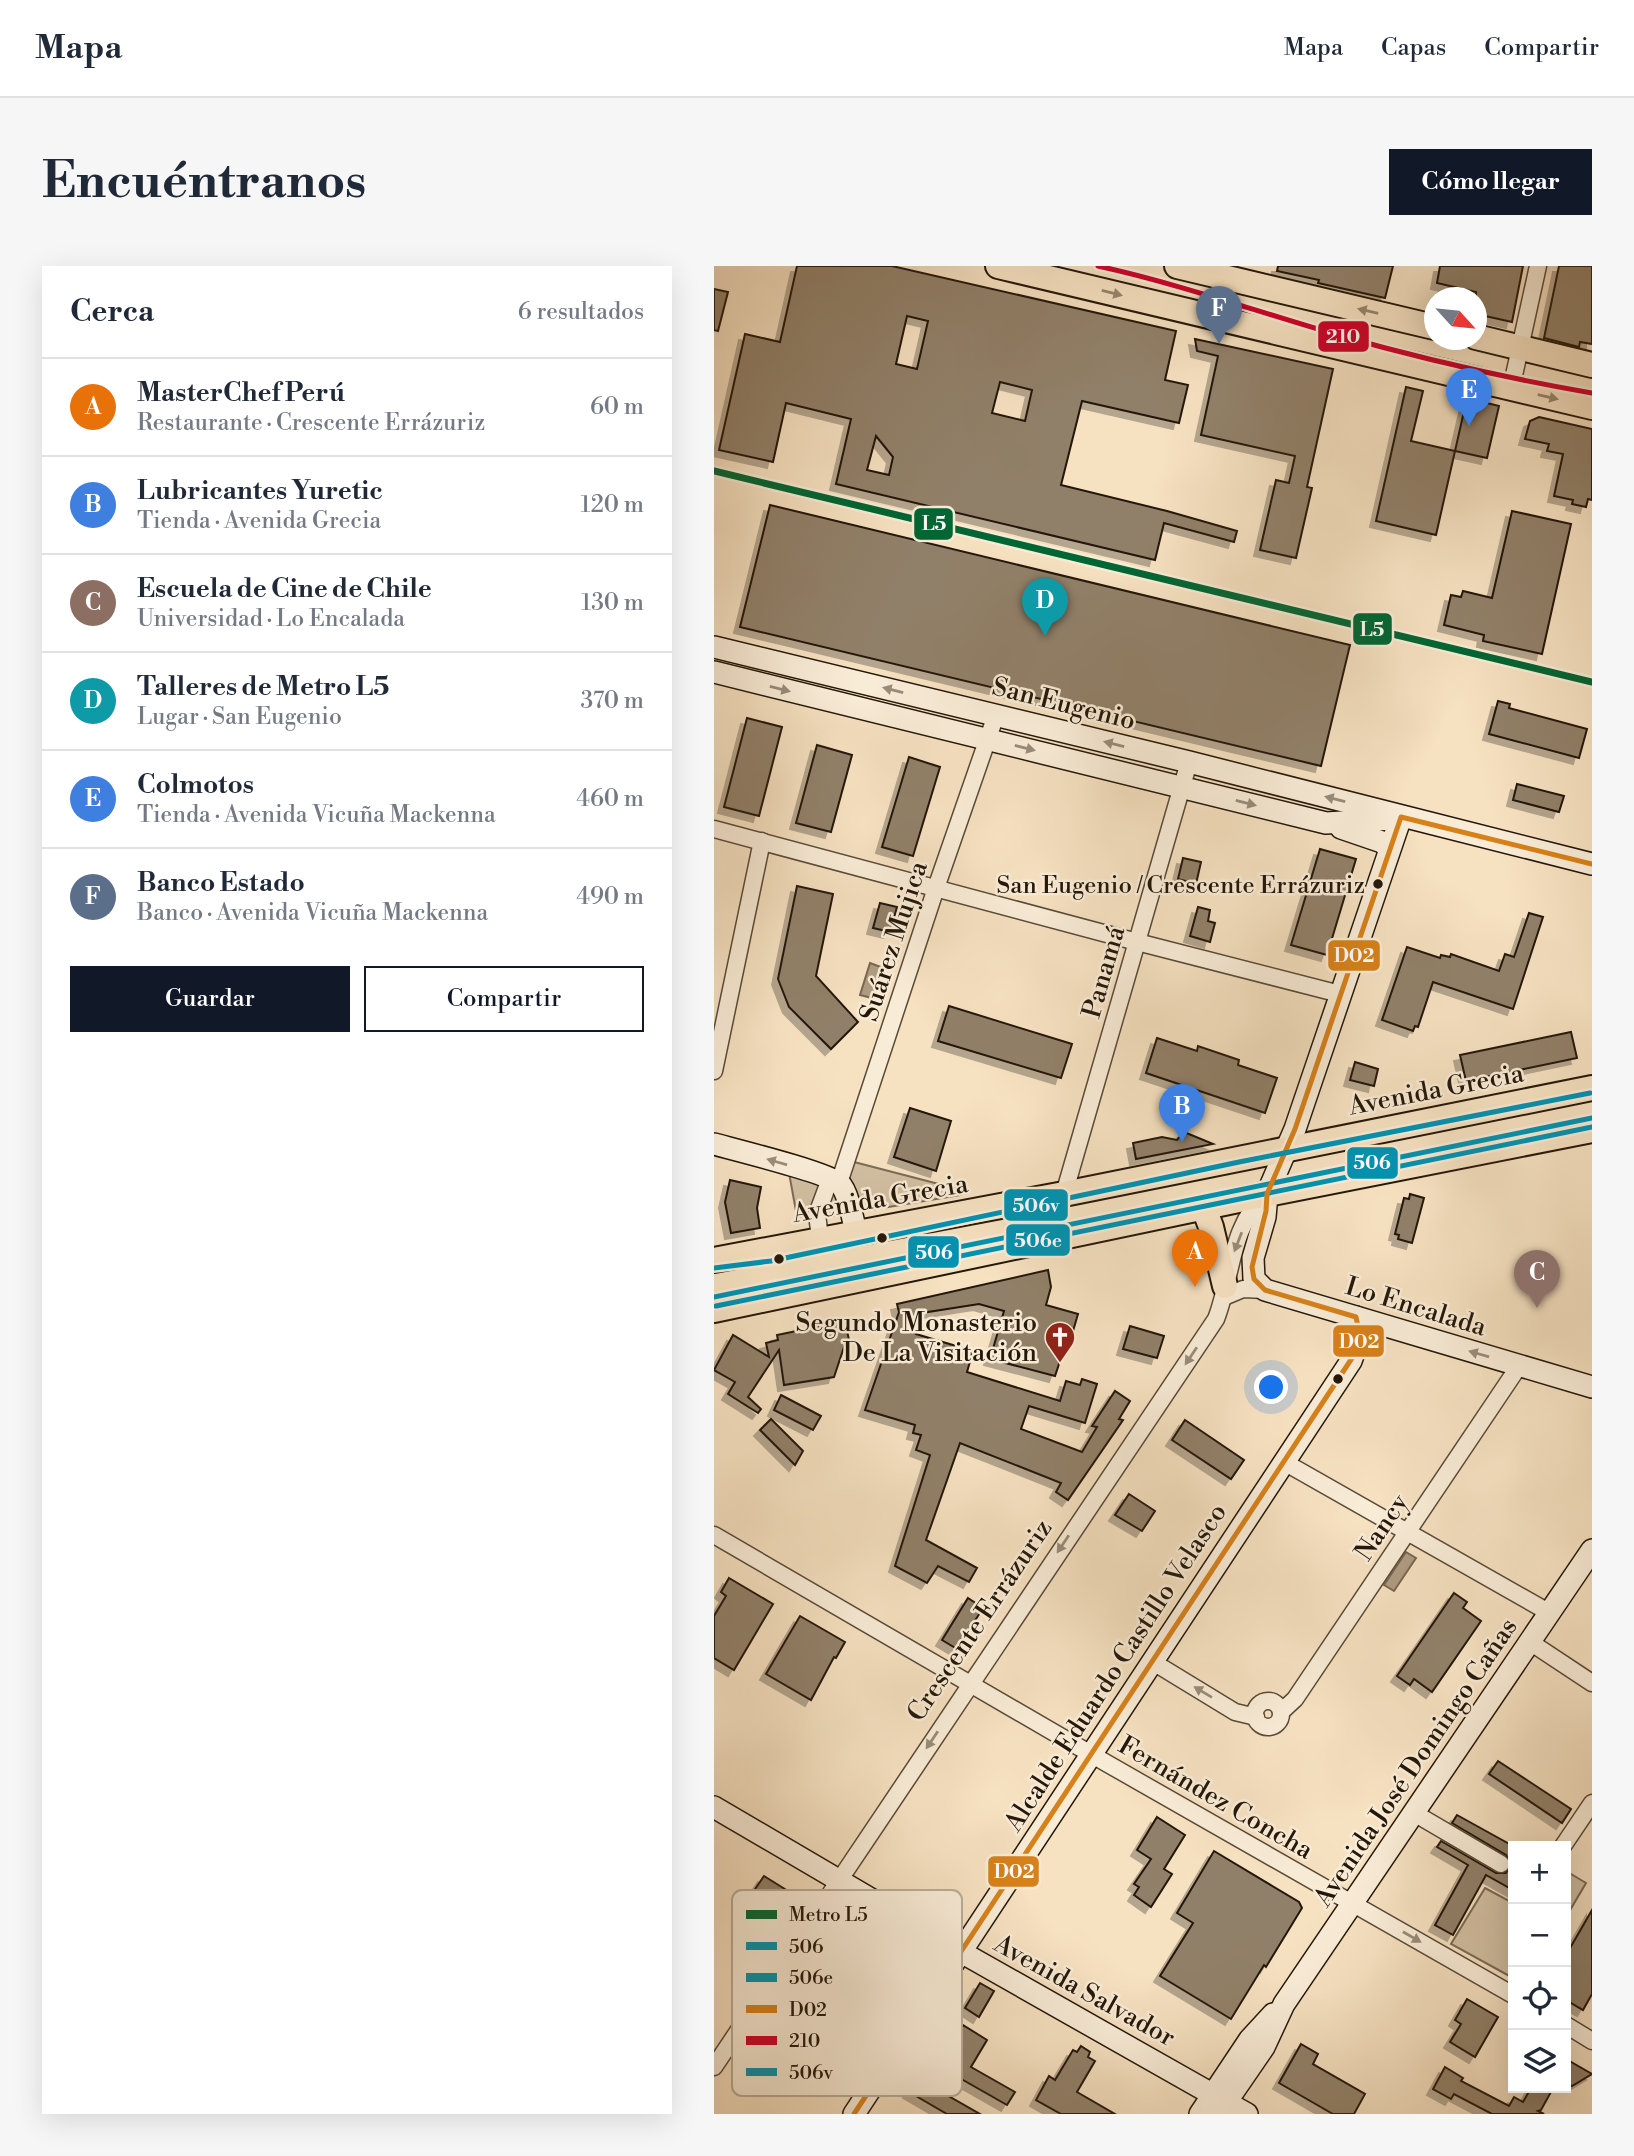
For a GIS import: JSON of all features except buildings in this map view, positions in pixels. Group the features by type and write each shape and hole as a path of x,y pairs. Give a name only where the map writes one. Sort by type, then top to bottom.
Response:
{"main road":[{"path":"998,266 1592,407"},
{"path":"1177,266 1424,325"},
{"path":"1487,340 1592,365"},
{"name":"San Eugenio","path":"714,647 1189,762 1592,864"},
{"name":"San Eugenio","path":"714,673 1326,823 1387,821 1401,817"},
{"path":"837,702 842,678"},
{"name":"Crescente Errázuriz","path":"1265,1290 1254,1279 1252,1267 1265,1217 1266,1194 1286,1150 1401,817"},
{"path":"1326,823 1382,842 1389,848"},
{"name":"Avenida Grecia","path":"714,1260 1064,1194 1592,1088"},
{"path":"714,1310 1266,1194 1592,1130"},
{"path":"714,1144 835,1181 844,1189 856,1232"},
{"path":"1204,1208 1211,1227 1225,1292"},
{"name":"Lo Encalada","path":"1265,1290 1592,1387"},
{"name":"Alcalde Eduardo Castillo Velasco","path":"962,1950 1356,1352 1360,1336 1356,1317"},
{"name":"Avenida José Domingo Cañas","path":"1200,2114 1219,2104 1264,2047 1284,2004 1592,1550"},
{"name":"Avenida Salvador","path":"714,1807 856,1890"},
{"name":"Avenida Salvador","path":"962,1953 1219,2104 1247,2114"},
{"name":"Alcalde Eduardo Castillo Velasco","path":"854,2114 866,2096"}],"street":[{"path":"1510,388 1538,266"},
{"name":"Suárez Mujica","path":"835,1181 996,716"},
{"name":"Panamá","path":"1064,1194 1189,762"},
{"path":"714,829 1340,994"},
{"path":"714,1071 762,841"},
{"path":"714,985 731,990"},
{"path":"820,1238 817,1214 819,1202 835,1181"},
{"name":"Crescente Errázuriz","path":"832,1890 1216,1319 1240,1236 1255,1205 1266,1194"},
{"name":"Lo Encalada","path":"1225,1292 1265,1290"},
{"name":"Nancy","path":"1153,1661 1235,1712 1256,1717 1257,1708 1264,1703 1276,1704 1281,1712 1287,1709 1519,1366"},
{"path":"1284,1462 1550,1613"},
{"name":"Fernández Concha","path":"714,1535 1508,1992"},
{"path":"1530,1642 1592,1683"},
{"path":"1566,1841 1592,1804"},
{"path":"1414,1813 1501,1864"},
{"path":"1571,2028 1592,2040"},
{"name":"Crescente Errázuriz","path":"714,2067 732,2040"}],"shaded area":[{"path":"870,963 881,967 872,998 860,995"},
{"path":"854,1162 962,1190 961,1195 798,1222 789,1173 845,1189"},
{"path":"1406,1552 1416,1558 1394,1591 1384,1585"},
{"path":"1571,1874 1586,1883 1571,1908"},
{"path":"1485,1888 1508,1900 1508,1975 1451,1944"}],"metro line":[{"name":"L5","path":"714,471 1592,682"}],"transit line":[{"name":"210","path":"1098,266 1159,281 1401,352 1592,393"},
{"name":"D02","path":"962,1950 1356,1352 1360,1336 1356,1317 1265,1290 1254,1279 1252,1267 1266,1211 1267,1194 1295,1129 1401,817 1592,864"},
{"name":"506v","path":"714,1268 771,1261 1239,1162 1590,1093"},
{"name":"506","path":"714,1297 1592,1118"},
{"name":"506e","path":"716,1306 1592,1127"},
{"name":"D02","path":"854,2114 866,2096"}],"place":[{"name":"Banco Estado","path":"1219,344"},
{"name":"Colmotos","path":"1469,426"},
{"name":"Talleres de Metro L5","path":"1045,636"},
{"name":"San Eugenio / Crescente Errázuriz","path":"1378,884"},
{"name":"Lubricantes Yuretic","path":"1182,1142"},
{"name":"MasterChef Perú","path":"1195,1287"},
{"name":"Escuela de Cine de Chile","path":"1537,1308"},
{"name":"Segundo Monasterio De La Visitación","path":"1060,1364"}]}
